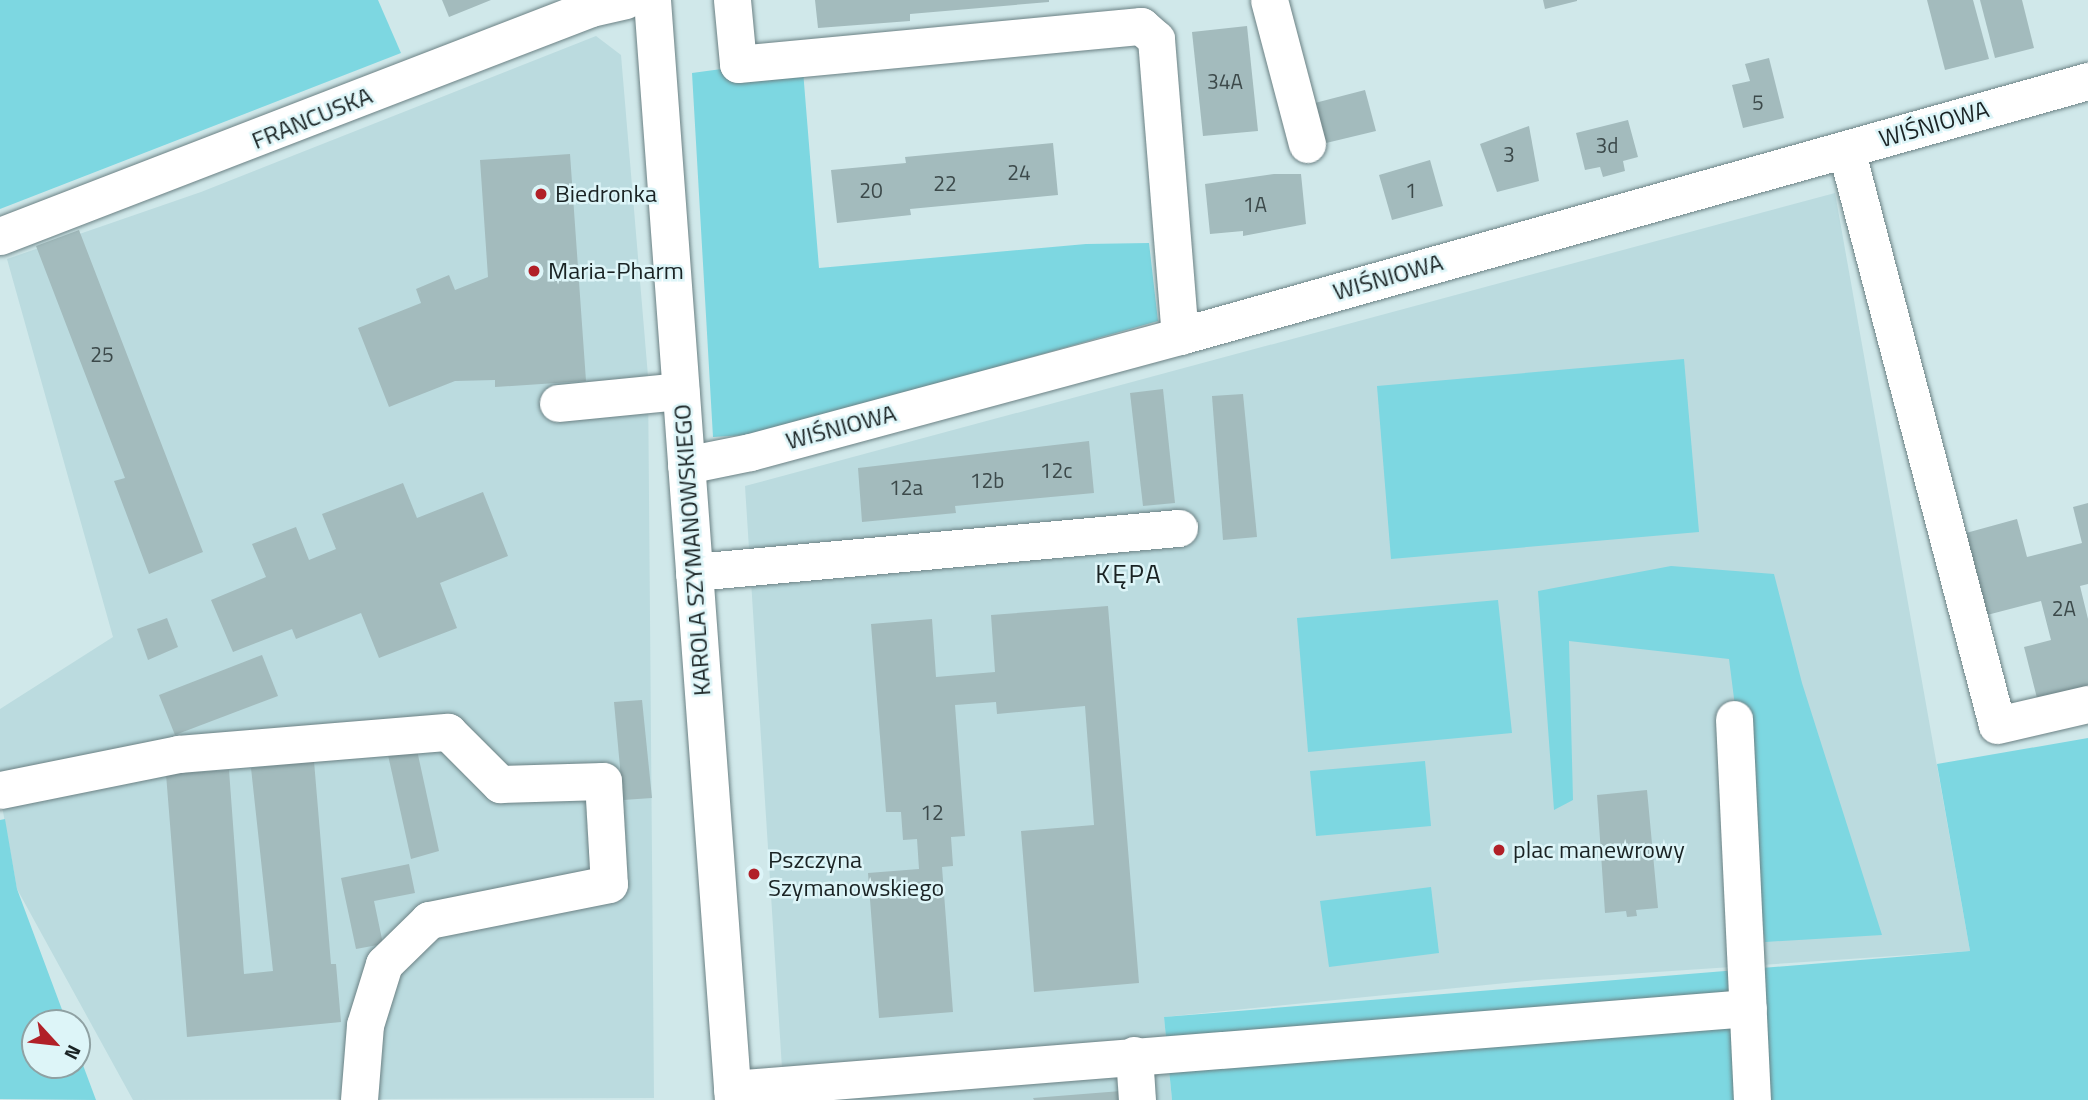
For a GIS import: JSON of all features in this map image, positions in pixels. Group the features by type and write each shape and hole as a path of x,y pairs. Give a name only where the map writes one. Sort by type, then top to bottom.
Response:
{"street":[{"name":"FRANCUSKA","path":"0,236 591,8 625,0"},
{"name":"KAROLA SZYMANOWSKIEGO","path":"652,0 733,1095"},
{"path":"732,0 738,64 1141,26 1156,39 1180,336"},
{"path":"1269,0 1307,144"},
{"name":"WIŚNIOWA","path":"685,465 750,452 1180,336 2088,81"},
{"path":"1846,149 1997,725 2088,704"},
{"path":"558,403 680,391"},
{"path":"694,572 1179,528"},
{"path":"1734,719 1752,1100"},
{"path":"0,790 178,754 448,732 500,784 603,781 609,884 429,920 384,964 365,1025 359,1100"},
{"path":"733,1095 1134,1055 1748,1008"},
{"path":"1134,1055 1137,1100"}],"shaded area":[{"path":"0,0 378,0 401,53 0,209"},
{"path":"596,36 621,55 648,376 654,1098 133,1100 91,1024 91,1009 83,1009 17,889 0,795 0,709 113,637 7,259 201,192"},
{"path":"802,58 819,268 1086,244 1149,243 1158,321 763,434 713,437 692,73"},
{"path":"1835,193 1970,951 1537,980 1164,1017 1172,1100 784,1100 745,486"},
{"path":"1684,359 1699,532 1391,559 1377,386"},
{"path":"1671,566 1774,574 1802,683 1882,935 1765,942 1729,659 1569,641 1573,800 1554,810 1538,591"},
{"path":"1498,600 1512,733 1308,752 1297,618"},
{"path":"2088,738 2088,1100 1172,1100 1164,1017 1970,951 1937,764"},
{"path":"1425,761 1431,826 1316,836 1310,771"},
{"path":"5,819 17,889 62,1009 21,1009 21,1079 88,1079 96,1100 0,1099 0,820"},
{"path":"1431,887 1439,953 1329,967 1320,901"}],"building":[{"path":"442,0 491,0 449,17"},
{"path":"815,0 1049,2 910,14 910,21 818,28"},
{"path":"1543,0 1577,0 1577,1 1545,9"},
{"path":"1927,0 1973,0 1989,59 1945,70"},
{"path":"1980,0 2022,0 2034,48 1995,58"},
{"path":"1247,26 1258,131 1203,136 1192,32"},
{"path":"1769,58 1784,118 1743,128 1732,85 1750,81 1745,64"},
{"path":"1365,90 1376,131 1322,144 1311,104"},
{"path":"1628,120 1638,157 1623,161 1625,171 1603,177 1600,167 1585,170 1576,133"},
{"path":"1529,126 1539,181 1497,192 1480,144"},
{"path":"1053,143 1058,195 910,209 911,215 837,223 831,170 906,163 905,157"},
{"path":"570,154 586,381 495,387 495,380 455,381 389,407 358,328 421,303 416,289 449,275 455,290 488,277 480,160"},
{"path":"1430,160 1443,206 1392,220 1379,175"},
{"path":"1274,174 1301,174 1306,224 1243,236 1243,231 1210,234 1205,184"},
{"path":"79,230 203,552 149,574 114,481 125,478 36,246"},
{"path":"1163,389 1175,503 1143,506 1130,393"},
{"path":"1243,394 1257,537 1223,540 1212,396"},
{"path":"1089,441 1094,493 955,506 956,513 862,522 858,468"},
{"path":"403,483 417,518 483,492 508,556 440,583 457,628 379,658 361,613 296,639 292,629 233,652 211,600 266,577 252,544 296,527 309,560 336,549 322,514"},
{"path":"2088,503 2088,584 2080,586 2088,619 2088,689 2038,702 2024,647 2051,640 2041,601 1987,615 1966,533 2017,519 2027,557 2082,543 2073,507"},
{"path":"1108,606 1139,983 1034,992 1021,831 1094,825 1085,706 997,714 996,702 955,705 965,836 951,837 953,866 942,867 953,1012 879,1018 868,873 919,869 917,839 903,840 901,812 886,812 871,624 932,619 936,677 995,672 991,615"},
{"path":"167,618 178,647 148,660 137,629"},
{"path":"262,655 278,696 175,735 159,695"},
{"path":"642,700 652,798 623,800 614,702"},
{"path":"415,741 439,851 411,859 386,746"},
{"path":"314,761 331,964 336,964 341,1022 187,1037 166,774 229,770 244,974 273,971 251,768"},
{"path":"1647,790 1658,908 1636,910 1637,916 1627,917 1626,911 1605,913 1597,795"},
{"path":"409,864 415,893 374,901 383,944 356,949 341,878"},
{"path":"1121,1091 1122,1100 1033,1098"}],"place":[{"name":"Biedronka","path":"541,194"},
{"name":"Maria-Pharm","path":"534,271"},
{"name":"plac manewrowy","path":"1499,850"},
{"name":"Pszczyna Szymanowskiego","path":"754,874"}],"district":[{"name":"KĘPA","path":"1129,574"}]}
